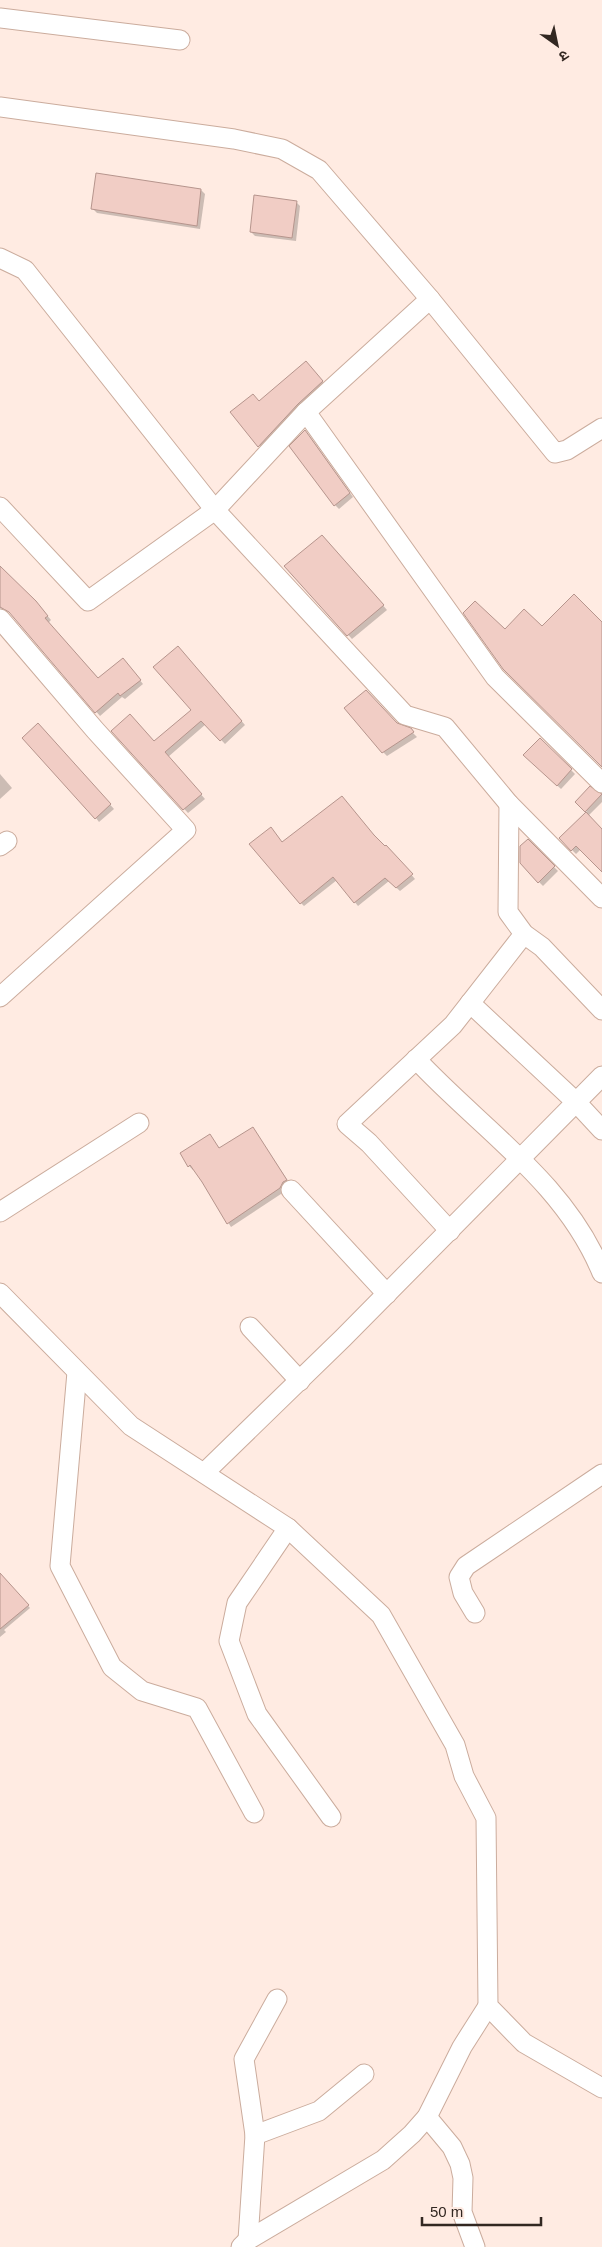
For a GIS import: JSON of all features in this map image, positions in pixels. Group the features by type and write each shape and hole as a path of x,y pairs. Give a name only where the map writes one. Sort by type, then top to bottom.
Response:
{"street":[{"path":"0,18 180,40"},
{"path":"0,107 234,139 282,149 319,170 430,299 555,453 567,450 602,428"},
{"path":"0,258 25,270 215,510 405,715 445,727 509,804 602,898"},
{"path":"0,507 88,601 215,510 306,412 430,299"},
{"path":"306,412 495,677 602,783"},
{"path":"0,619 95,730 186,830 0,997"},
{"path":"509,804 508,912 524,934 542,947 602,1010"},
{"path":"450,1231 369,1143 348,1124 453,1025 524,934"},
{"path":"470,1003 576,1102 602,1130"},
{"path":"416,1059 521,1159 563,1206 582,1230 602,1272"},
{"path":"204,1473 300,1381 602,1076"},
{"path":"0,1212 139,1123"},
{"path":"291,1190 387,1294"},
{"path":"0,1293 131,1426 288,1528 381,1615 455,1745 464,1776 486,1818 488,2006 462,2047 427,2117 412,2134 382,2160 244,2243"},
{"path":"250,1327 300,1381"},
{"path":"77,1372 60,1566 112,1667 142,1692 197,1708 254,1813"},
{"path":"475,1613 460,1584 459,1578 466,1566 602,1474"},
{"path":"288,1528 237,1603 229,1641 257,1714 330,1817"},
{"path":"244,2243 255,2135 244,2059 277,1999"},
{"path":"488,2006 524,2043 602,2088"},
{"path":"255,2135 319,2111 364,2074"},
{"path":"427,2117 452,2147 460,2164 463,2178 462,2212 475,2247"}],"building":[{"path":"96,173 201,189 197,226 91,209"},
{"path":"254,195 297,201 292,238 250,232"},
{"path":"306,361 323,381 298,404 258,447 230,412 253,394 259,401"},
{"path":"305,430 350,493 334,506 289,446"},
{"path":"322,535 384,605 347,636 284,566"},
{"path":"0,566 36,601 48,616 45,618 98,678 123,658 141,680 120,696 118,693 95,713 9,612 0,607"},
{"path":"574,594 602,622 602,767 503,669 463,613 475,601 505,629 524,609 542,626"},
{"path":"178,646 242,721 220,741 201,721 165,752 202,794 183,810 111,731 130,714 154,741 191,710 153,667"},
{"path":"366,690 397,723 411,728 414,732 382,753 344,708"},
{"path":"38,723 111,804 95,819 22,738"},
{"path":"540,738 572,769 557,786 523,755"},
{"path":"590,786 602,794 585,812 575,802"},
{"path":"342,796 374,835 413,874 396,888 385,878 354,903 333,877 300,904 249,844 271,827 282,842"},
{"path":"586,812 602,829 602,872 576,846 571,851 559,838"},
{"path":"528,839 555,866 538,883 520,863 520,846"},
{"path":"253,1127 287,1180 283,1182 280,1188 227,1224 202,1182 190,1165 188,1167 180,1153 210,1134 219,1148"},
{"path":"0,1573 29,1605 0,1629"}]}
